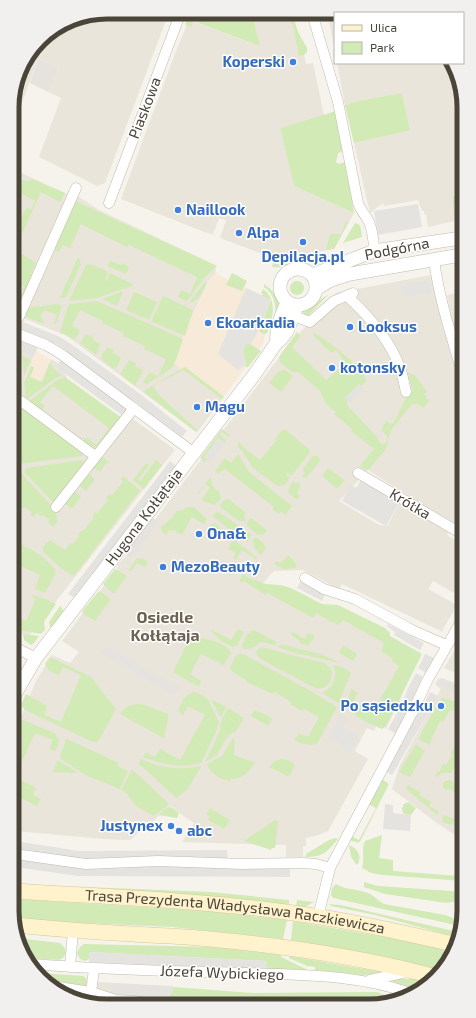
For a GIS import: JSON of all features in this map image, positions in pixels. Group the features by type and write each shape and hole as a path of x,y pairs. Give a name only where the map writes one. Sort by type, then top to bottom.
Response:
{"main road":[{"name":"Trasa Prezydenta Władysława Raczkiewicza","path":"19,891 168,900 291,913 389,930 451,943"},
{"name":"Trasa Prezydenta Władysława Raczkiewicza","path":"20,926 73,931 208,939 308,951 429,975"}],"street":[{"name":"Piaskowa","path":"109,203 178,19"},
{"path":"314,19 345,131 358,203 368,221 374,240 374,251"},
{"path":"19,317 76,188"},
{"name":"Podgórna","path":"312,275 374,251 457,239"},
{"name":"Podgórna","path":"316,289 331,280 350,274 457,256"},
{"path":"434,260 443,305 457,356"},
{"path":"293,308 308,303 315,294 316,289 312,275 303,270 297,269 286,274 283,278 280,289 282,296 293,308 310,322 334,301 350,295 384,337 401,368 406,392"},
{"name":"Hugona Kołłątaja","path":"19,687 36,658 254,375 277,342 276,336 278,327 293,308"},
{"path":"19,334 46,345 61,354 194,453"},
{"path":"21,400 95,456"},
{"path":"56,507 134,408"},
{"name":"Krótka","path":"358,473 457,531"},
{"path":"306,578 328,591 355,599 412,630 446,645"},
{"path":"318,917 330,868 405,728 428,679 457,628"},
{"path":"19,650 36,658"},
{"path":"19,855 86,864 158,861 243,864 302,863 316,864 330,868"},
{"path":"70,967 73,931"},
{"name":"Józefa Wybickiego","path":"37,964 94,969 312,976 366,981 405,991"},
{"path":"91,992 94,969"},
{"name":"Trasa Prezydenta Władysława Raczkiewicza","path":"366,981 413,971"},
{"path":"65,988 91,992 108,999"}],"shaded area":[{"path":"101,19 166,19 105,183 97,186 39,157 61,98 48,92 59,67 38,59 19,111 21,90 26,73 34,58 53,37 78,24"},
{"path":"192,19 200,19 199,22"},
{"path":"253,19 291,19 299,55 304,55 306,64 313,63 324,115 280,128 294,186 354,213 334,249 292,256 260,253 220,238 226,220 219,218 213,234 207,233 121,199 189,20 260,46"},
{"path":"329,19 334,19 334,46"},
{"path":"38,59 59,67 48,92 30,83"},
{"path":"337,64 446,64 454,84 457,107 457,195 452,196 455,221 428,227 426,214 424,215 424,211 422,211 418,200 384,206 383,203 370,213 354,143 410,129 402,93 358,101 345,105"},
{"path":"19,172 69,195 70,191 99,210 215,265 216,272 209,280 179,344 183,370 222,399 198,431 195,431 67,336 19,316"},
{"path":"418,204 422,227 378,235 374,211"},
{"path":"216,272 219,275 266,297 267,327 263,344 222,399 174,364 179,344 210,279"},
{"path":"431,275 457,372 457,524 425,507 368,470 339,501 379,525 387,526 399,504 404,504 450,528 447,535 457,542 457,595 433,581 428,589 457,605 442,631 447,634 342,584 339,589 303,570 274,571 262,584 350,615 421,655 386,728 376,726 374,731 367,728 355,751 368,759 328,831 306,838 306,846 303,846 303,857 286,857 286,845 182,842 194,823 171,806 130,840 19,831 19,721 36,681 52,655 70,663 79,652 62,641 118,567 117,565 131,551 287,347 336,293"},
{"path":"429,280 431,292 404,297 402,285"},
{"path":"246,288 271,300 258,331 250,345 247,343 243,351 246,364 238,370 218,354"},
{"path":"457,293 457,341 456,338 447,295"},
{"path":"19,320 60,337 74,346 139,393 187,431 182,437 133,400 123,416 56,367 67,351 57,344 42,338 33,358 21,352 23,346 19,345"},
{"path":"19,345 23,346 21,352 33,358 24,381 38,387 51,359 63,366 67,379 126,424 133,419 174,449 174,451 28,637 19,632"},
{"path":"36,351 51,360 38,388 24,381"},
{"path":"359,384 364,389 351,403 345,398"},
{"path":"218,438 225,443 211,462 204,457"},
{"path":"170,461 176,466 143,511 159,522 132,558 115,546 75,598 68,594"},
{"path":"365,474 403,496 386,526 342,501 351,485 356,488"},
{"path":"301,581 325,595 322,601 297,588"},
{"path":"388,624 424,643 420,650 394,635 395,632 387,626"},
{"path":"106,646 179,687 175,695 101,654"},
{"path":"457,646 457,673 444,668"},
{"path":"425,654 434,658 426,673 418,668"},
{"path":"416,673 423,677 396,734 388,729 401,706"},
{"path":"442,678 457,684 457,837 392,789 400,765 441,689 435,684 438,679"},
{"path":"442,679 457,685 457,693 435,684"},
{"path":"430,692 438,696 392,775 386,772"},
{"path":"340,715 348,718 343,727 359,736 350,753 344,749 345,747 328,737"},
{"path":"385,804 393,805 393,813 411,815 410,831 383,829"},
{"path":"19,842 79,851 227,850 229,868 290,869 290,877 78,876 19,868"},
{"path":"89,952 267,961 266,970 89,962"},
{"path":"51,979 174,987 168,999 107,999 78,994 68,990"},
{"path":"113,983 174,986 167,999 140,999 141,996 111,994"}],"green space":[{"path":"188,19 253,19 260,46 193,21 191,27 185,25"},
{"path":"291,19 294,19 298,32 307,48 307,52 304,55 299,56"},
{"path":"402,93 410,130 354,143 345,105 358,101"},
{"path":"336,111 344,151 338,153 336,162 339,164 346,162 354,213 294,186 280,128"},
{"path":"32,179 65,193 60,202 41,192 19,240 19,222 26,208 31,209 35,201 19,193 19,183 23,180 30,181"},
{"path":"457,195 457,221 455,221 452,196"},
{"path":"75,201 217,266 205,277 187,301 179,298 178,296 181,290 190,294 197,277 129,245 127,247 81,224 70,248 63,245 59,252 53,249"},
{"path":"349,221 334,249 326,250 330,234 341,234 346,222"},
{"path":"355,223 360,225 362,237 343,243"},
{"path":"19,252 36,263 31,274 36,276 19,310 19,300 24,286 19,284"},
{"path":"78,257 81,264 66,297 62,298 60,297"},
{"path":"110,261 121,265 123,263 129,267 126,274 107,266"},
{"path":"273,263 278,264 309,263 272,267"},
{"path":"91,264 108,272 105,280 107,281 110,273 133,284 132,286 97,298 69,301 86,265"},
{"path":"232,273 247,281 242,291 226,285"},
{"path":"294,281 300,281 304,285 304,291 300,295 294,295 290,291 290,285"},
{"path":"205,282 207,283 200,296 193,302 189,303"},
{"path":"264,284 277,296 278,299 279,306 274,319 275,305 273,297 264,287"},
{"path":"263,289 271,298 273,310 267,333 264,334 259,331 271,300 262,296 263,294 261,293"},
{"path":"123,292 117,306 103,299"},
{"path":"134,292 157,302 149,320 126,310"},
{"path":"329,294 308,316 304,314 302,311"},
{"path":"163,296 193,310 185,336 151,321"},
{"path":"97,301 183,339 172,368 147,384 144,383 143,382 150,372 158,376 166,359 144,349 145,346 123,336 124,333 102,323 103,321 80,310 72,326 80,330 75,340 60,332 68,306 70,304"},
{"path":"58,304 62,306 56,324 54,324 57,315 45,310 41,314 44,324 24,316 26,308"},
{"path":"297,332 300,335 299,339 292,347 326,380 346,363 336,350 331,353 312,334 315,333 345,355 360,369 366,382 361,386 359,384 345,398 347,400 347,405 377,437 381,444 385,444 388,440 386,434 381,431 386,421 393,424 406,398 401,395 402,392 413,392 408,373 415,375 427,392 424,394 429,401 423,408 418,404 412,404 394,426 390,433 386,449 368,470 360,466 374,449 351,431 352,429 334,414 336,412 326,404 320,391 298,372 292,372 280,362 279,357"},
{"path":"86,334 93,337 93,340 100,344 96,355 80,343"},
{"path":"247,342 261,351 248,367 244,366 246,364 243,351"},
{"path":"107,347 114,350 113,353 121,357 117,367 114,369 101,359 103,352 105,352"},
{"path":"22,356 31,360 24,375"},
{"path":"19,360 22,391 22,396 19,402"},
{"path":"129,360 136,363 135,366 143,370 135,386 120,374"},
{"path":"50,362 53,368 62,375 26,400 24,382 31,366 34,368 30,377 42,382"},
{"path":"185,367 224,397 222,399 183,370 153,386 159,395 198,431 196,432 145,393 145,390"},
{"path":"285,370 293,376 281,392 269,383 279,371"},
{"path":"65,377 122,418 98,447 90,446 82,442 86,437 96,445 109,428 53,386 40,402 45,406 41,411 28,402 56,381"},
{"path":"23,407 82,452 82,456 19,464 19,408"},
{"path":"222,429 230,435 229,437 222,432 220,435 226,440 225,443 218,438 204,457 208,459 205,462 200,458"},
{"path":"282,430 286,430 310,450 308,455 291,476 288,473 286,475 290,478 284,485 278,486 253,468 237,446 239,442 260,460 277,441 275,439"},
{"path":"238,454 249,472 292,506 285,515 281,511 279,514 272,509 274,507 225,469 219,474 215,471 225,458 231,463"},
{"path":"313,456 316,456 320,459 320,461 306,478 302,476 305,473 302,470"},
{"path":"99,457 104,458 110,463 109,464 107,462 100,472 92,467"},
{"path":"83,460 84,465 54,503 25,473 26,468"},
{"path":"156,460 162,465 144,489 133,480 146,463 149,465 138,480 140,481"},
{"path":"328,468 344,481 338,488 322,476"},
{"path":"19,471 53,507 58,521 53,527 48,522 50,520 43,515 41,516 37,513 33,517 30,515 32,512 24,507 23,509 19,506"},
{"path":"87,472 95,479 86,491 78,484"},
{"path":"123,476 140,490 74,576 61,568 43,552 43,547 50,540 65,550 70,543 73,544 79,536 78,534 83,531 94,518 92,517 95,512 97,514 108,500 106,498 109,494 112,495 123,482 121,479"},
{"path":"211,477 212,486 220,493 221,499 214,505 201,500 210,488 208,485 205,485 198,495 198,493"},
{"path":"293,481 296,484 298,482 301,485 297,493 300,496 297,500 288,492"},
{"path":"73,490 81,497 72,509 63,502"},
{"path":"227,498 245,512 245,521 239,521 221,508 220,505"},
{"path":"188,507 194,507 207,519 204,524 192,517 182,535 173,530 169,530 166,535 161,530 161,527 171,519 176,511 183,510"},
{"path":"217,511 251,534 247,542 212,516"},
{"path":"251,518 267,530 263,535 258,535 247,526 247,523"},
{"path":"214,523 228,534 225,541 208,529 210,525"},
{"path":"256,537 264,544 266,548 261,555 254,548 254,543 252,541"},
{"path":"233,539 255,556 257,560 242,550 236,560 233,558 236,553 228,549"},
{"path":"19,543 42,556 55,569 55,575 45,593 35,589 40,575 19,565"},
{"path":"288,555 295,562 297,568 283,569 274,564 277,561 281,563"},
{"path":"137,558 148,562 145,567 137,563 131,571 128,570"},
{"path":"115,569 127,576 114,594 103,584"},
{"path":"243,574 249,578 266,584 280,585 291,588 322,604 338,605 385,628 390,633 390,636 422,654 386,726 382,729 368,723 356,715 349,705 351,689 358,693 354,701 373,712 399,666 392,661 392,658 381,651 384,643 343,620 338,625 316,613 313,618 267,593 266,595 243,581 242,583 239,581"},
{"path":"99,591 111,599 95,621 82,613"},
{"path":"31,596 43,598 56,604 44,622 45,630 41,634 19,630 19,618 26,621 36,599"},
{"path":"60,606 64,611 51,630 49,622"},
{"path":"238,629 244,632 237,645 233,647 221,641 211,631 212,630 231,640"},
{"path":"254,630 277,642 275,645 261,642 254,647 244,650 242,646 245,639 249,632"},
{"path":"293,632 305,639 308,633 315,636 308,646 300,643 299,640 291,635"},
{"path":"23,634 39,636 31,645 24,640"},
{"path":"198,637 212,640 221,644 229,649 231,653 224,665 201,654 190,674 201,681 199,687 173,672 190,638"},
{"path":"280,644 321,654 340,663 295,653 278,647"},
{"path":"343,645 357,654 353,661 339,653"},
{"path":"262,647 325,663 332,671 330,682 326,687 319,689 315,688 260,658 256,651"},
{"path":"241,653 337,707 317,744 311,745 299,743 294,740 299,733 308,737 319,717 304,709 302,711 275,692 273,694 246,682 246,680 231,671 232,670 230,669 234,660"},
{"path":"50,657 91,677 116,709 97,742 93,742 25,710 21,705 26,694 47,706 44,715 61,722 81,675 63,667 59,675 49,671 45,664"},
{"path":"333,665 345,669 351,673 339,703 322,693 332,685 334,681 335,674"},
{"path":"194,692 208,699 219,722 216,732 201,763 179,766 157,762 143,757 146,752 155,757 160,749 180,760 205,715 188,706 183,715 178,711 183,699 187,695"},
{"path":"442,698 456,702 453,711 450,710 443,722 440,721 429,745 418,739"},
{"path":"213,700 226,707 221,717 212,702"},
{"path":"137,704 145,705 168,714 165,739 120,714 127,707"},
{"path":"228,708 244,718 235,733 233,732 227,737 216,756 205,762 219,733 222,719"},
{"path":"255,710 272,718 268,726 251,716"},
{"path":"19,718 54,733 59,739 58,746 55,751 49,749 53,740 35,733 19,768"},
{"path":"233,738 235,740 234,755 255,763 245,774 231,779 231,781 216,776 208,768 207,764 222,756"},
{"path":"67,739 119,763 117,766 128,771 120,789 85,775 61,759 60,755 65,744 65,740"},
{"path":"416,744 425,751 410,777 399,772"},
{"path":"455,746 457,747 457,762 451,773 441,773 438,777 435,776 443,764 446,765 452,755 450,753"},
{"path":"141,759 156,765 170,768 201,767 187,790 176,798 138,764"},
{"path":"281,759 288,760 295,765 289,777 269,767 275,761"},
{"path":"57,761 59,761 78,773 53,772"},
{"path":"132,769 168,803 168,805 154,816 136,806 127,794 121,790"},
{"path":"19,779 36,788 33,795 41,799 37,806 19,797"},
{"path":"382,779 389,784 361,840 358,843 349,840 351,836 359,840 376,808 368,804"},
{"path":"451,780 457,786 457,793 443,788 445,781"},
{"path":"408,785 420,792 419,795 431,802 429,806 439,812 437,815 406,789"},
{"path":"408,802 416,808 411,815 404,814 402,810 404,804"},
{"path":"171,807 179,813 177,818 158,815 167,808"},
{"path":"210,808 230,820 224,829 208,820 210,816 206,815"},
{"path":"444,815 456,820 457,818 457,821 451,825 443,822 442,819"},
{"path":"275,820 278,821 278,823 275,848 272,848 271,850 244,841"},
{"path":"382,835 379,858 393,860 393,871 457,876 457,880 371,873 362,868 363,848 365,841"},
{"path":"336,838 338,839 324,853 316,856 305,857 306,854 329,840"},
{"path":"349,845 357,850 359,862 357,865 351,857"},
{"path":"364,882 378,886 457,892 457,901 447,903 385,894 364,887"},
{"path":"336,884 368,893 384,904 445,915 457,919 456,925 333,898 331,895 332,888"},
{"path":"86,887 211,892 289,900 289,905 222,897"},
{"path":"19,899 209,911 287,920 283,939 172,927 20,918"},
{"path":"297,900 314,902 305,907 296,906"},
{"path":"329,904 341,905 454,931 454,934 453,936 375,915 331,906"},
{"path":"293,921 407,941 447,950 435,969 389,958 291,940"},
{"path":"24,939 60,943 66,950 64,957 59,960 33,958"},
{"path":"84,944 212,947 281,955 281,957 308,970 268,969 266,967 266,961 89,952 89,959 85,961 80,959 77,953 80,947"},
{"path":"289,956 381,972 364,975 315,970 315,967 307,966 289,958"},
{"path":"46,974 83,976 86,978 87,982 85,985 55,982"},
{"path":"399,979 422,981 412,988 391,981"},
{"path":"174,987 253,993 377,992 388,997 369,999 168,999"}],"place":[{"name":"Koperski","path":"293,62"},
{"name":"Naillook","path":"178,210"},
{"name":"Alpa","path":"239,233"},
{"name":"Depilacja.pl","path":"303,242"},
{"name":"Ekoarkadia","path":"208,323"},
{"name":"Looksus","path":"350,327"},
{"name":"kotonsky","path":"332,368"},
{"name":"Magu","path":"197,407"},
{"name":"Ona&","path":"199,534"},
{"name":"MezoBeauty","path":"163,567"},
{"name":"Po sąsiedzku","path":"441,706"},
{"name":"Justynex","path":"171,826"},
{"name":"abc","path":"179,831"}],"district":[{"name":"Osiedle Kołłątaja","path":"165,626"}]}
